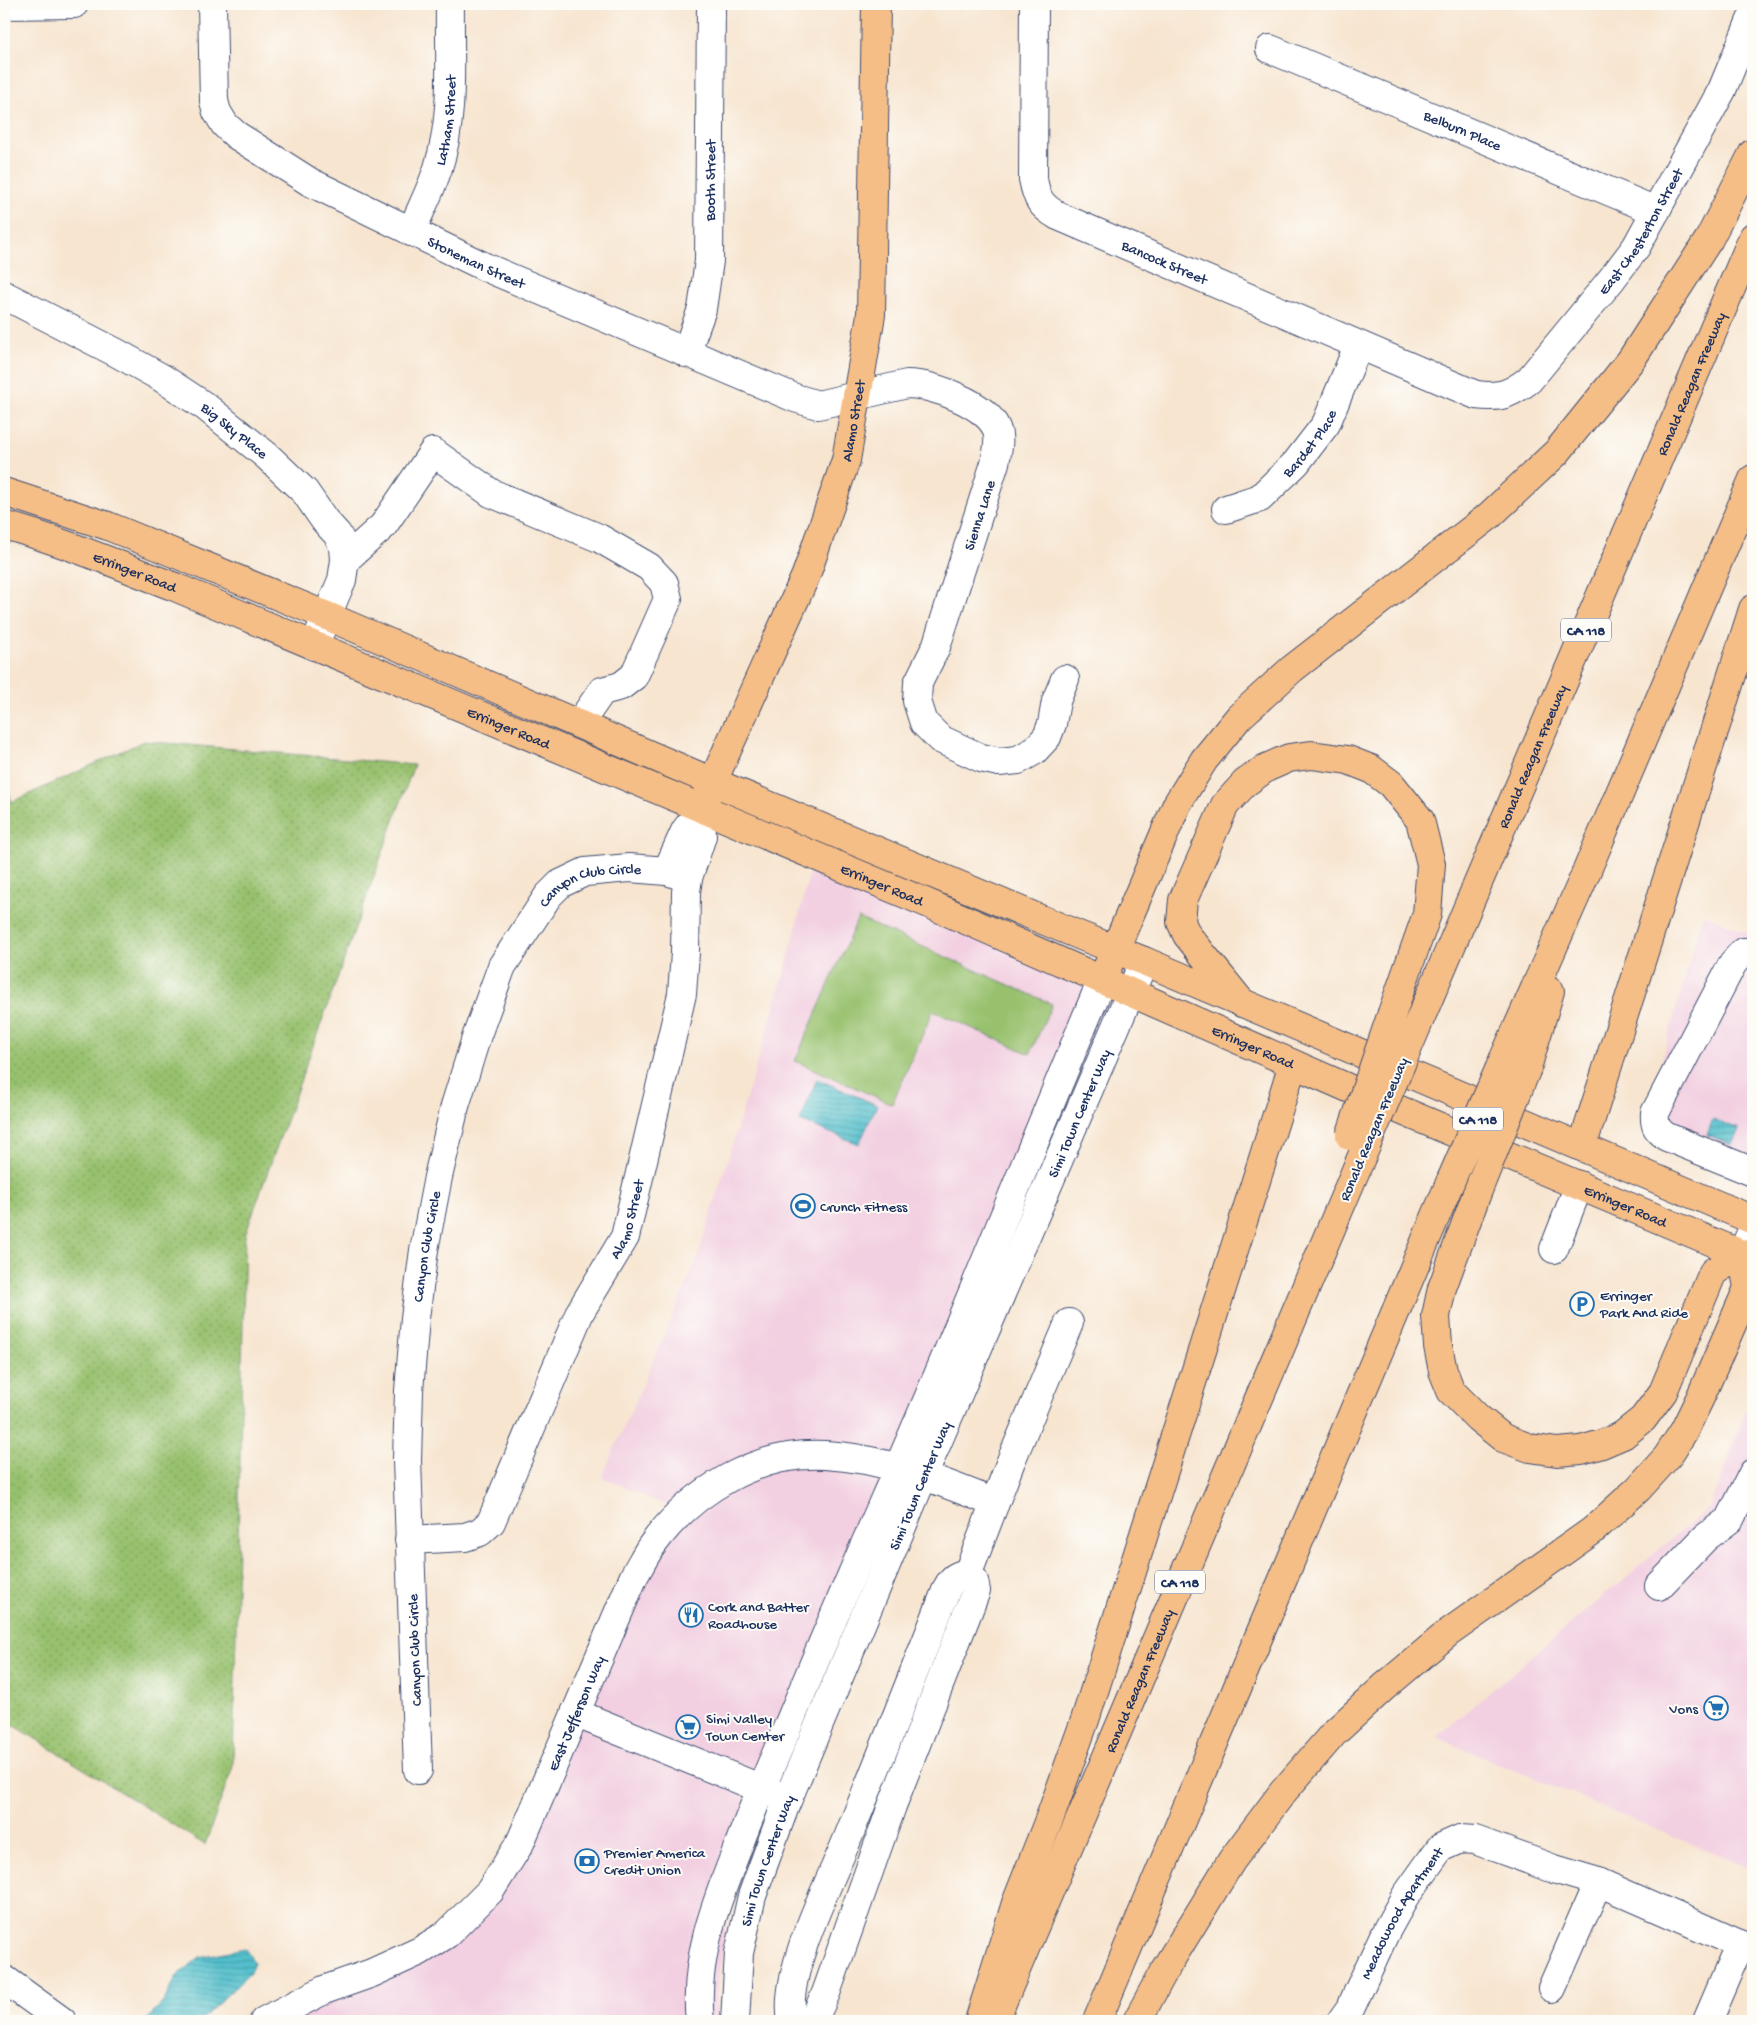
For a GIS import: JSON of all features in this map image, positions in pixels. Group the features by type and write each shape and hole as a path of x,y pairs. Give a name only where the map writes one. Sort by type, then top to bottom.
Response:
{"main road":[{"name":"Alamo Street","path":"701,809 806,575 846,460 871,315 876,4"},
{"path":"1102,980 1177,804 1204,760 1226,732 1239,717 1292,669 1490,516 1557,452 1632,360 1709,239 1753,153"},
{"name":"Ronald Reagan Freeway","path":"994,2021 1291,1321 1358,1140 1418,1024 1753,237"},
{"path":"1137,2021 1165,1969 1232,1860 1283,1792 1334,1733 1384,1687 1448,1633 1592,1531 1638,1489 1667,1457 1684,1431 1700,1398 1748,1288 1748,1256 1713,1272 1663,1392 1643,1420 1623,1435 1581,1450 1557,1452 1530,1448 1504,1438 1478,1418 1451,1391 1443,1371 1438,1346 1436,1316 1442,1288 1477,1193 1515,1063 1582,882 1753,479"},
{"name":"Erringer Road","path":"4,492 108,526 326,616 713,782 1144,960 1753,1220"},
{"name":"Erringer Road","path":"4,524 95,555 927,903 1293,1064 1748,1256"},
{"path":"1582,1147 1753,609"},
{"path":"1242,1003 1187,935 1180,922 1183,900 1225,805 1245,783 1266,768 1288,758 1311,755 1348,760 1371,770 1391,784 1420,820 1431,864 1427,914 1392,1013 1358,1140"},
{"name":"CA 118","path":"1098,2021 1451,1180 1515,1063"},
{"path":"980,2021 1016,1903 1052,1812 1085,1720 1293,1064"}],"street":[{"path":"4,5 74,4"},
{"name":"Stoneman Street","path":"212,4 214,101 217,112 225,125 236,135 310,182 485,268 795,398 818,405 858,396"},
{"name":"Latham Street","path":"411,232 438,168 445,139 449,105 450,4"},
{"name":"Booth Street","path":"686,353 702,309 709,261 711,4"},
{"name":"Bancock Street","path":"1034,4 1033,179 1036,195 1044,208 1058,216 1358,346 1476,395"},
{"name":"East Chesterton Street","path":"1476,395 1495,397 1504,395 1513,392 1528,380 1612,280 1636,247 1722,90 1753,15"},
{"name":"Belburn Place","path":"1270,49 1656,211"},
{"name":"Big Sky Place","path":"4,295 162,378 206,407 267,456 305,492 325,521 337,534 344,547 345,560 342,580 314,646"},
{"name":"Bardet Place","path":"1226,509 1260,498 1296,463 1326,424 1358,346"},
{"name":"Sienna Lane","path":"858,396 907,384 918,384 977,407 989,417 996,428 998,441 995,463 936,647 918,683 917,701 924,722 940,739 981,758 999,762 1018,760 1034,751 1047,737 1052,724 1056,701 1065,679"},
{"path":"345,560 383,526 433,452 491,493 599,538 649,567 664,583 668,599 634,676 621,686 602,691 579,724"},
{"name":"Alamo Street","path":"410,1540 465,1538 480,1532 491,1522 580,1312 625,1238 682,994 678,874 702,836 701,809"},
{"name":"Canyon Club Circle","path":"418,1770 407,1460 409,1391 415,1318 424,1250 438,1177 455,1106 477,1035 502,966 548,896 560,884 585,872 629,868 678,874"},
{"path":"1753,952 1743,952 1733,963 1654,1113 1654,1124 1659,1131 1753,1172"},
{"name":"Simi Town Center Way","path":"700,2021 698,2005 706,1938 718,1898 761,1789 860,1554 911,1472 1144,960"},
{"name":"Simi Town Center Way","path":"735,2021 739,1953 752,1896 911,1472 1102,980"},
{"path":"1554,1249 1579,1185"},
{"path":"1748,1256 1753,1228"},
{"path":"968,1573 1069,1323"},
{"name":"East Jefferson Way","path":"264,2021 324,1990 372,1973 420,1951 447,1934 490,1891 520,1843 634,1576 652,1544 692,1503 712,1488 736,1474 771,1461 796,1456 825,1455 911,1472 995,1503"},
{"path":"1658,1586 1705,1538 1730,1519 1753,1473"},
{"path":"792,2021 789,2009 800,1953 847,1841 947,1588 951,1580 958,1575 968,1573"},
{"path":"813,2021 826,1993 892,1806 976,1591 974,1582 968,1573"},
{"path":"575,1713 788,1799"},
{"name":"Meadowood Apartment","path":"1341,2021 1351,2007 1385,1933 1405,1897 1440,1848 1460,1839 1475,1840 1554,1869 1598,1882 1746,1947 1707,2021"},
{"path":"1552,1988 1598,1882"},
{"path":"4,1979 62,2021"}],"shaded area":[{"path":"811,867 1120,994 906,1475 730,1900 716,1996 717,2021 275,2021 393,1970 511,1871 636,1583 687,1515 602,1477 697,1260 786,968"},
{"path":"1703,914 1753,935 1753,1186 1648,1141 1643,1125"},
{"path":"1753,1391 1753,1870 1436,1737 1711,1506"}],"green space":[{"path":"144,741 414,765 245,1235 233,1766 205,1845 4,1719 4,778 12,802"},
{"path":"858,918 1052,1004 1030,1054 933,1011 892,1104 795,1061"}],"water":[{"path":"817,1079 877,1105 859,1144 800,1121"},
{"path":"1713,1119 1739,1129 1732,1145 1707,1135"},
{"path":"245,1948 254,1962 250,1973 200,2021 146,2021 164,2001 177,1976 200,1957"}],"place":[{"name":"Crunch Fitness","path":"803,1206"},
{"name":"Erringer Park And Ride","path":"1582,1304"},
{"name":"Cork and Batter Roadhouse","path":"691,1615"},
{"name":"Vons","path":"1716,1708"},
{"name":"Simi Valley Town Center","path":"688,1727"},
{"name":"Premier America Credit Union","path":"587,1861"}]}
